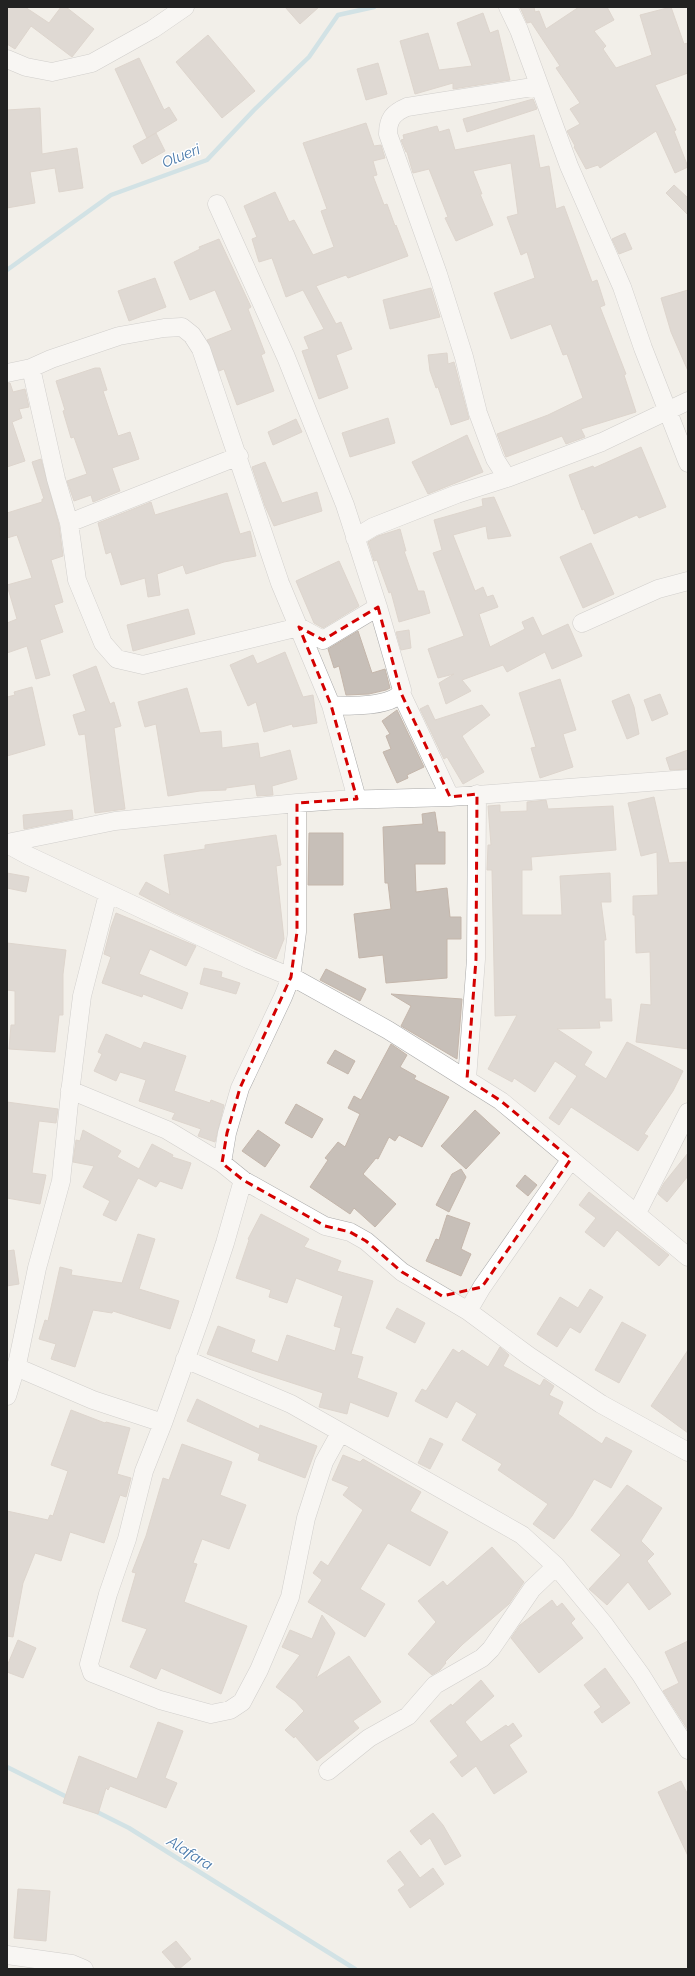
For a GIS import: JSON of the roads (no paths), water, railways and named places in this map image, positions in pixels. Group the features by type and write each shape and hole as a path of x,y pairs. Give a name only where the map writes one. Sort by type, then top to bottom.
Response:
{"street":[{"path":"7,59 26,67 52,72 92,63 153,29 184,7"},
{"path":"508,7 569,166 622,288 643,348 688,463"},
{"path":"507,478 495,459 478,412 464,357 438,274 388,134 388,122 397,111 407,107 539,86"},
{"path":"217,204 286,356 345,505 378,607 402,690 401,694 450,797"},
{"path":"7,374 31,368 51,358 119,336 164,328 182,327 192,335 201,349 239,456 280,583 331,705 357,799"},
{"path":"31,368 56,479 69,523 77,580 102,643 117,659 143,664 299,627 323,640 378,607"},
{"path":"355,538 373,527 457,494 507,478 602,442 688,401"},
{"path":"69,523 239,456"},
{"path":"582,623 658,590 688,581"},
{"path":"331,705 354,706 380,703 398,697 401,694"},
{"path":"7,843 115,821 357,799 450,797 688,779"},
{"path":"467,1079 476,959 477,794"},
{"path":"222,1164 227,1133 240,1088 291,977 297,932 297,804"},
{"path":"7,843 28,856 108,894 250,960 291,977 388,1030 501,1101 688,1257"},
{"path":"7,1396 16,1367 37,1268 61,1181 70,1090 82,996 108,894"},
{"path":"70,1090 167,1130 222,1164 243,1180 325,1226 350,1232 366,1241 402,1272 468,1311 529,1356 601,1404 688,1452"},
{"path":"637,1213 688,1112"},
{"path":"468,1311 482,1287 571,1159"},
{"path":"243,1180 225,1243 201,1316 163,1423 144,1471 127,1539 108,1594 89,1664 92,1673 160,1700 211,1714 230,1710 242,1702 259,1670 290,1597 306,1518 324,1462 340,1433"},
{"path":"442,1296 482,1287"},
{"path":"185,1359 291,1404 522,1535 556,1566 604,1624 641,1675 688,1750"},
{"path":"16,1367 93,1400 163,1423"},
{"path":"328,1771 369,1738 408,1716 435,1685 482,1658 491,1649 532,1589 556,1566"},
{"path":"7,1955 72,1964 84,1969"}],"waterway":[{"name":"Olueri","path":"7,270 111,195 207,160 254,110 309,57 338,15 374,7"},
{"name":"Alafara","path":"7,1767 71,1799"},
{"name":"Alafara","path":"93,1810 129,1828 355,1969"}]}
